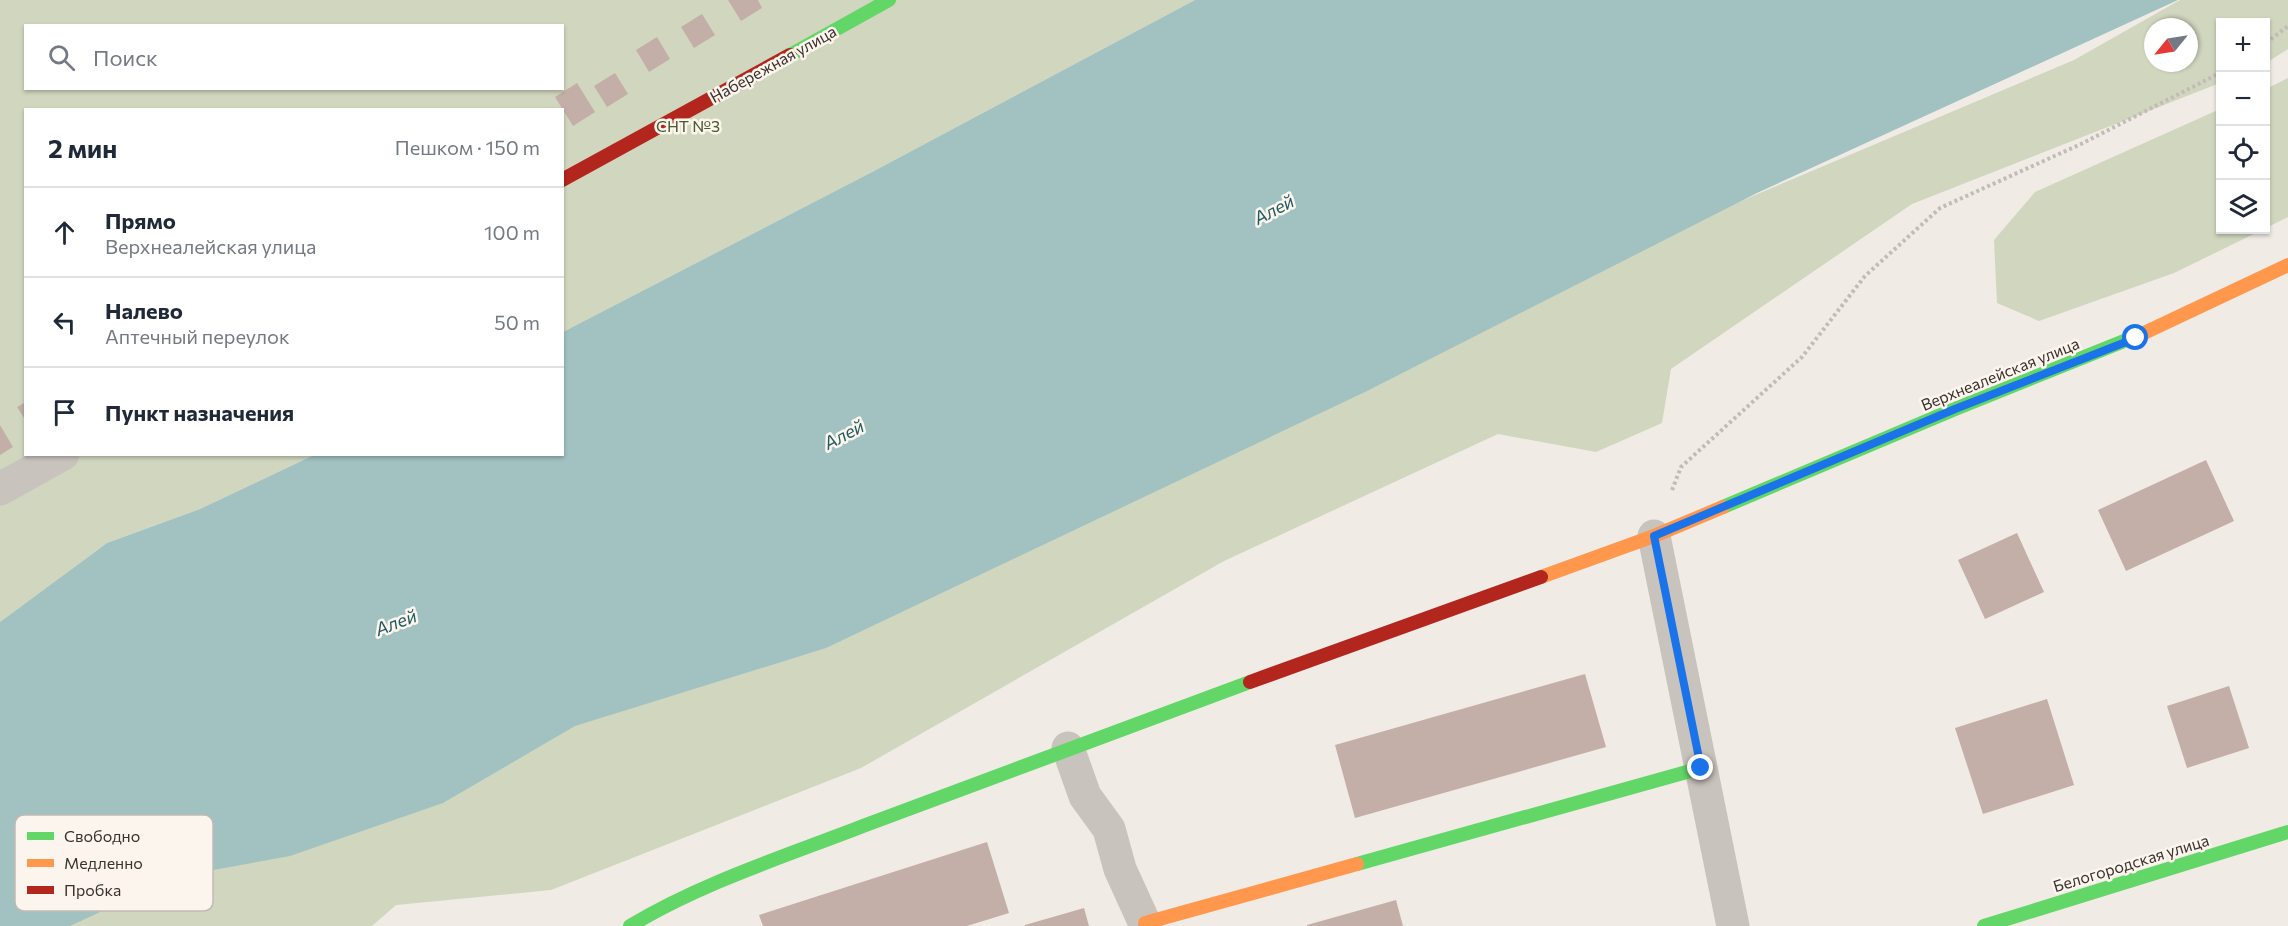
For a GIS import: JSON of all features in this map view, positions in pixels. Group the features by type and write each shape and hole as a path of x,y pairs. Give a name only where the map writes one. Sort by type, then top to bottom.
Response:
{"street":[{"name":"Набережная улица","path":"564,179 889,0"},
{"name":"Верхнеалейская улица","path":"630,926 663,906 768,863 1068,748 1654,536 1955,409 2136,338 2288,265"},
{"path":"0,489 59,456"},
{"path":"1654,536 1733,926"},
{"path":"1068,748 1085,796 1109,829 1120,869 1146,925 1701,768"},
{"name":"Белогородская улица","path":"1984,926 2288,832"}],"path":[{"path":"2270,39 2288,26"},
{"path":"1654,536 1682,467 1802,357 1865,276 1940,208 2081,144 2216,75"}],"green space":[{"name":"СНТ №3","path":"0,0 1195,0 874,171 564,331 564,108 24,108 24,456 312,456 200,509 107,543 0,622"},
{"path":"2180,0 2288,0 2288,49 2270,60 2270,18 2216,18 2216,85 1912,204 1671,369 1662,423 1596,452 1498,434 1224,561 861,768 551,890 396,905 372,926 10,926 46,911 213,911 213,841 2074,60 2144,20 2144,72 2198,72 2198,18 2148,18"},
{"path":"2288,78 2288,217 2270,226 2270,126 2270,87"},
{"path":"2216,111 2216,234 2254,234 2174,273 2039,321 1997,303 1994,240 2035,192"}],"water":[{"name":"Алей","path":"1195,0 2178,0 1757,193 1365,392 826,648 575,726 443,803 290,856 213,870 213,815 15,815 15,911 102,911 70,926 0,926 0,622 107,543 200,509 312,456 564,456 564,331 874,171"}],"building":[{"path":"728,0 758,0 762,8 741,21"},
{"path":"702,14 715,35 694,48 681,27"},
{"path":"657,37 670,59 649,72 636,50"},
{"path":"615,73 628,94 607,107 594,86"},
{"path":"577,83 595,112 573,126 564,108 555,97"},
{"path":"24,403 24,418 17,407"},
{"path":"0,425 13,447 0,455"},
{"path":"2206,460 2234,521 2126,571 2098,510"},
{"path":"2017,533 2044,592 1985,619 1958,560"},
{"path":"1585,674 1606,747 1355,818 1335,745"},
{"path":"2229,686 2249,748 2187,768 2167,706"},
{"path":"2047,699 2074,785 1983,814 1955,728"},
{"path":"987,842 1009,913 967,926 763,926 759,915"},
{"path":"1396,900 1403,926 1307,926 1307,925"},
{"path":"1084,908 1089,926 1025,926 1025,925"}],"traffic: fast":[{"path":"790,55 889,0"},
{"path":"1723,507 1955,409 2144,333"},
{"path":"630,926 686,896 744,871 1250,682"},
{"path":"1357,864 1701,768"},
{"path":"1984,926 2288,832"}],"traffic: slow":[{"path":"2144,333 2288,265"},
{"path":"1541,577 1654,536 1723,507"},
{"path":"1145,923 1357,864"}],"traffic: jam":[{"path":"564,179 790,55"},
{"path":"1250,682 1541,577"}],"route":[{"path":"1701,768 1654,536 1955,409 2136,338"}]}
